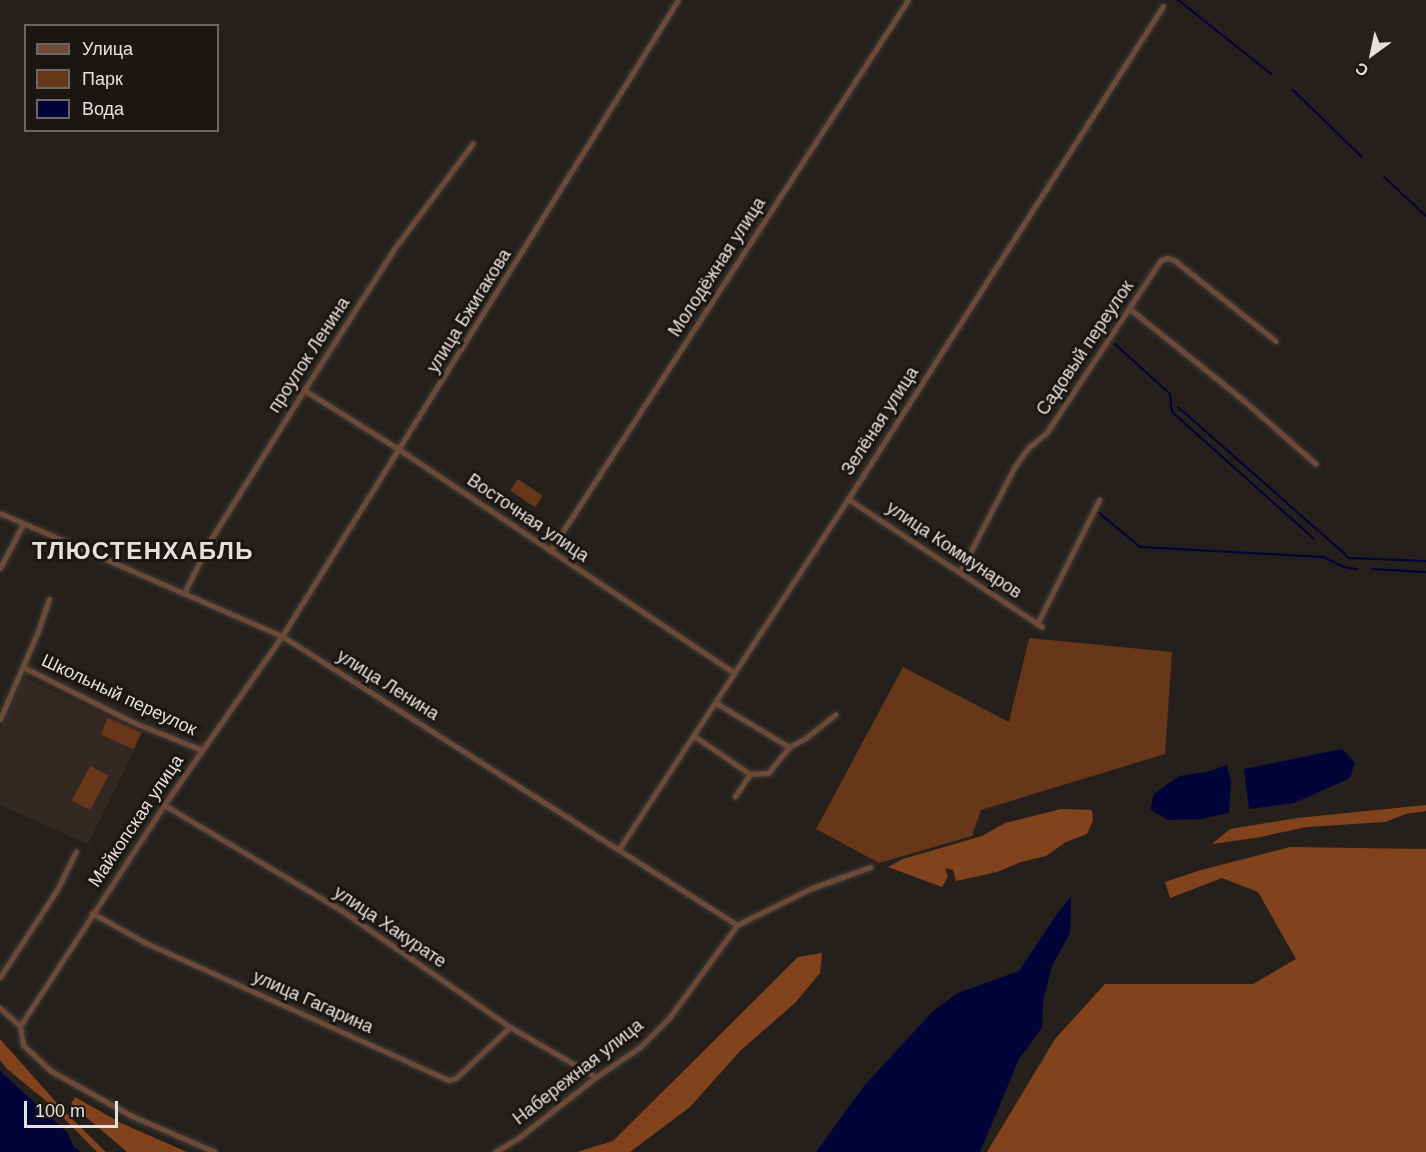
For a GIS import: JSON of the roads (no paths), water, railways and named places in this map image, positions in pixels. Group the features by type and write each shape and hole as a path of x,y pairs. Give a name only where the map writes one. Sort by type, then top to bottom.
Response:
{"street":[{"name":"улица Бжигакова","path":"282,636 400,450 678,0"},
{"name":"Молодёжная улица","path":"550,551 908,0"},
{"name":"Зелёная улица","path":"619,849 848,499 1163,6"},
{"name":"проулок Ленина","path":"184,592 211,539 394,249 473,143"},
{"name":"Садовый переулок","path":"960,572 1015,466 1028,448 1047,432 1161,260 1167,258 1174,260 1276,341"},
{"path":"1130,309 1242,399 1316,464"},
{"name":"Восточная улица","path":"304,390 400,450 735,673"},
{"name":"улица Коммунаров","path":"848,499 1040,625 1099,500"},
{"name":"улица Ленина","path":"0,513 282,636 737,925"},
{"path":"0,568 23,524"},
{"path":"0,718 2,709 23,667 48,598"},
{"name":"Майкопская улица","path":"20,1026 164,805 282,636"},
{"name":"Школьный переулок","path":"23,667 135,723 202,750"},
{"path":"716,703 789,747"},
{"path":"694,736 750,774 768,773 789,747 806,738 836,714"},
{"path":"735,796 750,774"},
{"name":"улица Хакурате","path":"164,805 341,910 510,1027 596,1077"},
{"path":"0,976 57,890 76,851"},
{"name":"Набережная улица","path":"495,1152 517,1139 596,1077 640,1047 669,1018 737,925 812,888 870,867"},
{"name":"улица Гагарина","path":"93,913 144,942 448,1080 456,1078 510,1027"},
{"path":"0,1008 20,1026 23,1045 51,1071 132,1116 215,1152"}],"water":[{"path":"1342,749 1355,763 1350,778 1294,803 1249,809 1244,769"},
{"path":"1227,765 1231,781 1229,813 1201,819 1168,820 1150,810 1154,794 1179,776 1207,772"},
{"path":"1071,897 1070,933 1052,966 1043,1002 1042,1028 1019,1059 980,1152 816,1152 864,1086 933,1011 958,993 1019,971"},
{"path":"0,1071 67,1132 74,1147 81,1152 0,1152"}],"waterway":[{"path":"1178,0 1271,74"},
{"path":"1293,90 1362,157"},
{"path":"1384,177 1426,216"},
{"path":"1115,344 1170,394 1172,412 1314,539"},
{"path":"1178,407 1349,558 1426,561"},
{"path":"1098,512 1140,547 1324,557 1344,567 1357,569"},
{"path":"1372,569 1426,572"}],"district":[{"name":"ТЛЮСТЕНХАБЛЬ","path":"143,551"}]}
